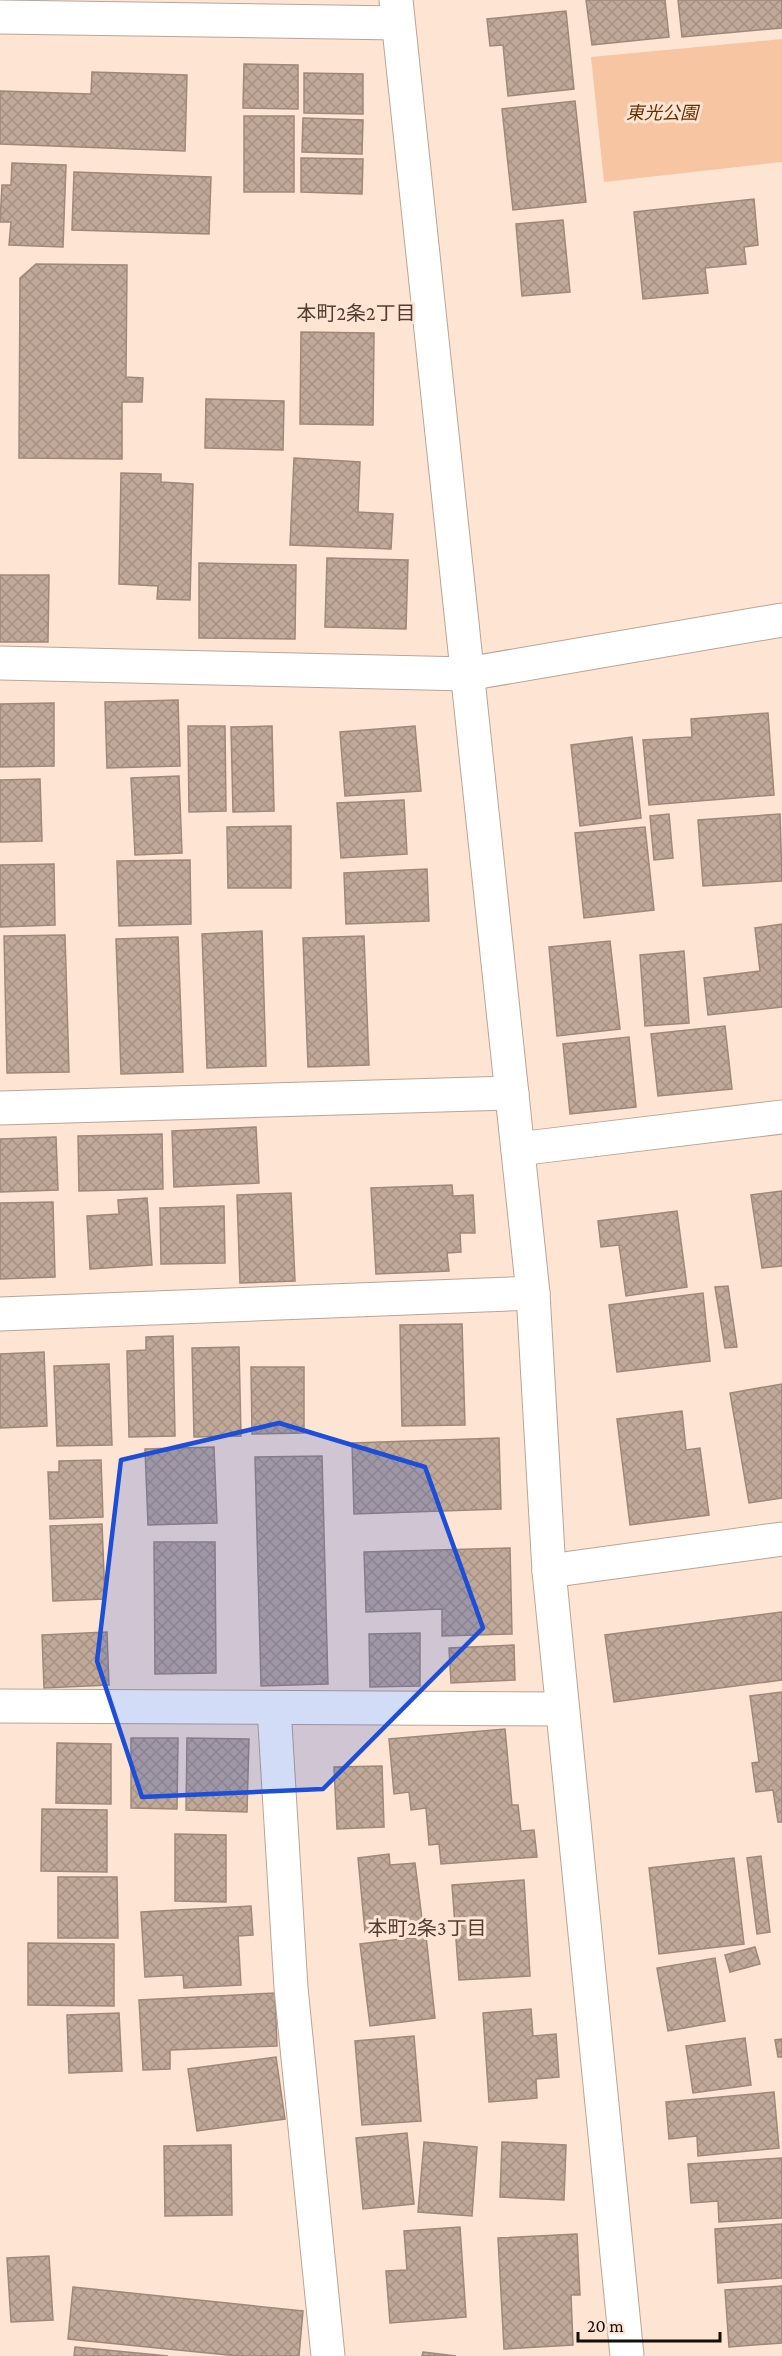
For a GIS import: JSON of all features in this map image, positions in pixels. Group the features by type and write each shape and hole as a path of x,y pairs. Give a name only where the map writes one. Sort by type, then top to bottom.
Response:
{"street":[{"path":"0,16 397,12 533,1293 549,1571 627,2356"},
{"path":"0,663 467,674 782,620"},
{"path":"0,1108 512,1093"},
{"path":"518,1149 782,1117"},
{"path":"0,1314 533,1293"},
{"path":"549,1571 782,1539"},
{"path":"0,1706 562,1709"},
{"path":"274,1708 291,1988 328,2356"}],"highlighted area":[{"path":"279,1423 425,1467 483,1628 323,1789 142,1797 97,1661 121,1460"}],"green space":[{"name":"東光公園","path":"782,39 782,162 604,182 591,57"}],"building":[{"path":"586,0 665,0 669,37 592,45"},
{"path":"678,0 782,0 782,28 682,37"},
{"path":"566,11 574,89 508,96 503,45 490,46 487,19"},
{"path":"244,64 298,65 298,109 243,108"},
{"path":"92,72 187,75 185,151 0,144 0,91 91,94"},
{"path":"304,73 363,74 363,114 304,113"},
{"path":"575,101 586,202 513,210 502,109"},
{"path":"244,116 294,116 294,192 244,192"},
{"path":"303,118 363,120 362,154 302,152"},
{"path":"301,158 363,159 362,194 301,192"},
{"path":"12,163 66,165 63,247 9,245 11,222 0,222 2,185 11,185"},
{"path":"74,172 211,177 209,234 72,230"},
{"path":"754,199 758,245 744,247 746,264 705,268 708,293 643,299 634,212"},
{"path":"563,220 570,292 522,296 516,224"},
{"path":"36,264 127,265 126,377 143,378 142,402 122,402 122,459 19,458 20,278"},
{"path":"301,332 374,333 373,425 300,424"},
{"path":"206,399 284,401 283,450 205,448"},
{"path":"294,458 360,462 358,512 393,514 391,549 290,545"},
{"path":"121,473 161,474 161,482 193,484 190,600 157,599 158,586 119,584"},
{"path":"327,558 408,560 406,629 325,627"},
{"path":"199,563 296,565 295,639 199,638"},
{"path":"0,575 49,575 48,642 0,642"},
{"path":"178,700 180,766 107,768 105,702"},
{"path":"54,703 54,766 0,767 0,704"},
{"path":"768,713 774,795 649,805 643,740 692,737 691,719"},
{"path":"188,726 225,726 226,811 189,812"},
{"path":"272,726 274,811 233,812 231,727"},
{"path":"415,726 421,791 345,796 340,732"},
{"path":"632,737 641,818 580,826 571,745"},
{"path":"179,776 182,853 135,855 131,778"},
{"path":"40,779 42,841 0,842 0,780"},
{"path":"404,800 407,854 341,858 337,803"},
{"path":"669,814 673,858 654,860 650,816"},
{"path":"780,814 782,881 703,886 698,820"},
{"path":"291,826 291,888 228,888 227,827"},
{"path":"645,827 654,910 584,918 575,833"},
{"path":"190,860 191,924 119,926 117,861"},
{"path":"54,864 55,925 0,927 0,865"},
{"path":"427,869 429,921 346,924 344,873"},
{"path":"782,924 782,1007 708,1015 704,978 760,971 755,928"},
{"path":"262,931 266,1066 207,1068 202,934"},
{"path":"65,935 69,1072 7,1073 4,936"},
{"path":"364,936 369,1065 308,1067 303,938"},
{"path":"178,937 183,1072 121,1074 116,939"},
{"path":"610,941 620,1029 557,1036 549,947"},
{"path":"684,951 689,1023 645,1026 640,955"},
{"path":"725,1026 732,1089 658,1096 651,1034"},
{"path":"629,1037 636,1107 570,1114 563,1044"},
{"path":"256,1127 259,1183 174,1187 172,1131"},
{"path":"162,1134 163,1189 79,1191 78,1136"},
{"path":"56,1137 58,1190 0,1192 0,1139"},
{"path":"452,1185 453,1196 473,1195 475,1233 460,1233 461,1252 447,1253 449,1271 376,1274 371,1188"},
{"path":"782,1191 782,1266 762,1268 751,1195"},
{"path":"291,1193 295,1281 240,1283 237,1195"},
{"path":"147,1198 152,1265 90,1269 87,1216 119,1214 118,1200"},
{"path":"53,1202 55,1277 0,1279 0,1203"},
{"path":"224,1206 225,1263 161,1264 160,1208"},
{"path":"677,1211 687,1287 626,1296 619,1245 601,1247 598,1221"},
{"path":"728,1286 737,1347 725,1348 715,1287"},
{"path":"703,1293 710,1361 617,1372 609,1305"},
{"path":"462,1324 465,1425 402,1426 400,1325"},
{"path":"173,1336 175,1436 129,1437 127,1351 146,1350 146,1337"},
{"path":"239,1347 241,1436 194,1437 192,1348"},
{"path":"44,1352 47,1426 0,1428 0,1354"},
{"path":"109,1364 112,1445 57,1446 54,1366"},
{"path":"251,1367 304,1367 304,1433 252,1434"},
{"path":"782,1384 782,1498 749,1503 730,1393"},
{"path":"682,1411 686,1450 700,1448 709,1515 630,1525 617,1419"},
{"path":"499,1438 501,1509 354,1514 352,1443"},
{"path":"214,1447 217,1523 148,1525 145,1449"},
{"path":"322,1456 328,1684 261,1686 255,1457"},
{"path":"101,1460 103,1517 50,1519 48,1472 59,1472 59,1461"},
{"path":"102,1524 105,1599 53,1601 50,1526"},
{"path":"154,1542 215,1542 216,1673 155,1674"},
{"path":"510,1548 512,1634 442,1636 442,1609 366,1612 364,1552"},
{"path":"782,1612 782,1680 614,1702 605,1635"},
{"path":"107,1632 109,1685 44,1688 42,1635"},
{"path":"420,1633 420,1686 370,1687 369,1634"},
{"path":"514,1645 515,1680 451,1683 449,1648"},
{"path":"782,1692 782,1822 778,1822 773,1790 756,1792 752,1763 759,1762 750,1696"},
{"path":"505,1729 512,1805 518,1805 521,1831 534,1830 537,1857 441,1864 439,1844 429,1845 426,1808 411,1810 409,1792 394,1794 389,1739"},
{"path":"131,1738 178,1738 177,1809 131,1808"},
{"path":"187,1738 249,1739 247,1812 186,1810"},
{"path":"57,1743 111,1744 111,1804 56,1803"},
{"path":"382,1766 384,1827 337,1829 334,1767"},
{"path":"42,1809 107,1810 107,1872 41,1871"},
{"path":"175,1834 226,1835 226,1902 175,1901"},
{"path":"389,1854 390,1865 415,1863 423,1927 365,1932 358,1858"},
{"path":"761,1856 770,1932 757,1934 747,1858"},
{"path":"734,1858 744,1944 659,1954 649,1868"},
{"path":"58,1877 117,1877 118,1938 58,1938"},
{"path":"524,1880 530,1976 459,1980 452,1885"},
{"path":"251,1906 253,1935 238,1936 241,1985 184,1988 183,1975 145,1977 141,1912"},
{"path":"426,1936 435,2018 370,2026 360,1944"},
{"path":"28,1943 114,1944 114,2006 28,2005"},
{"path":"755,1947 760,1964 730,1972 725,1955"},
{"path":"715,1958 725,2021 668,2031 657,1968"},
{"path":"275,1993 277,2046 170,2050 170,2069 143,2070 139,2000"},
{"path":"531,2009 533,2036 556,2034 559,2077 536,2079 537,2098 489,2102 483,2013"},
{"path":"119,2013 122,2071 69,2073 67,2015"},
{"path":"414,2036 421,2121 362,2125 355,2041"},
{"path":"745,2038 751,2085 693,2093 686,2046"},
{"path":"782,2039 782,2057 778,2057 775,2040"},
{"path":"276,2057 285,2119 197,2131 188,2069"},
{"path":"774,2092 779,2148 698,2156 697,2136 669,2139 666,2102"},
{"path":"407,2133 414,2204 363,2209 356,2138"},
{"path":"424,2142 477,2147 472,2216 418,2212"},
{"path":"502,2142 566,2145 564,2200 500,2197"},
{"path":"231,2145 232,2215 165,2216 164,2146"},
{"path":"782,2158 782,2218 719,2222 718,2201 691,2203 688,2164"},
{"path":"782,2224 782,2278 718,2283 715,2229"},
{"path":"460,2227 466,2317 390,2323 386,2271 407,2270 404,2231"},
{"path":"577,2234 580,2295 571,2295 573,2345 504,2349 498,2238"},
{"path":"49,2256 53,2320 11,2322 7,2258"},
{"path":"782,2286 782,2343 729,2347 725,2290"},
{"path":"73,2287 303,2311 299,2356 238,2356 68,2339"},
{"path":"75,2347 168,2356 74,2356"},
{"path":"423,2352 456,2356 422,2356"}],"district":[{"name":"本町2条2丁目","path":"356,313"},
{"name":"本町2条3丁目","path":"427,1928"}]}
